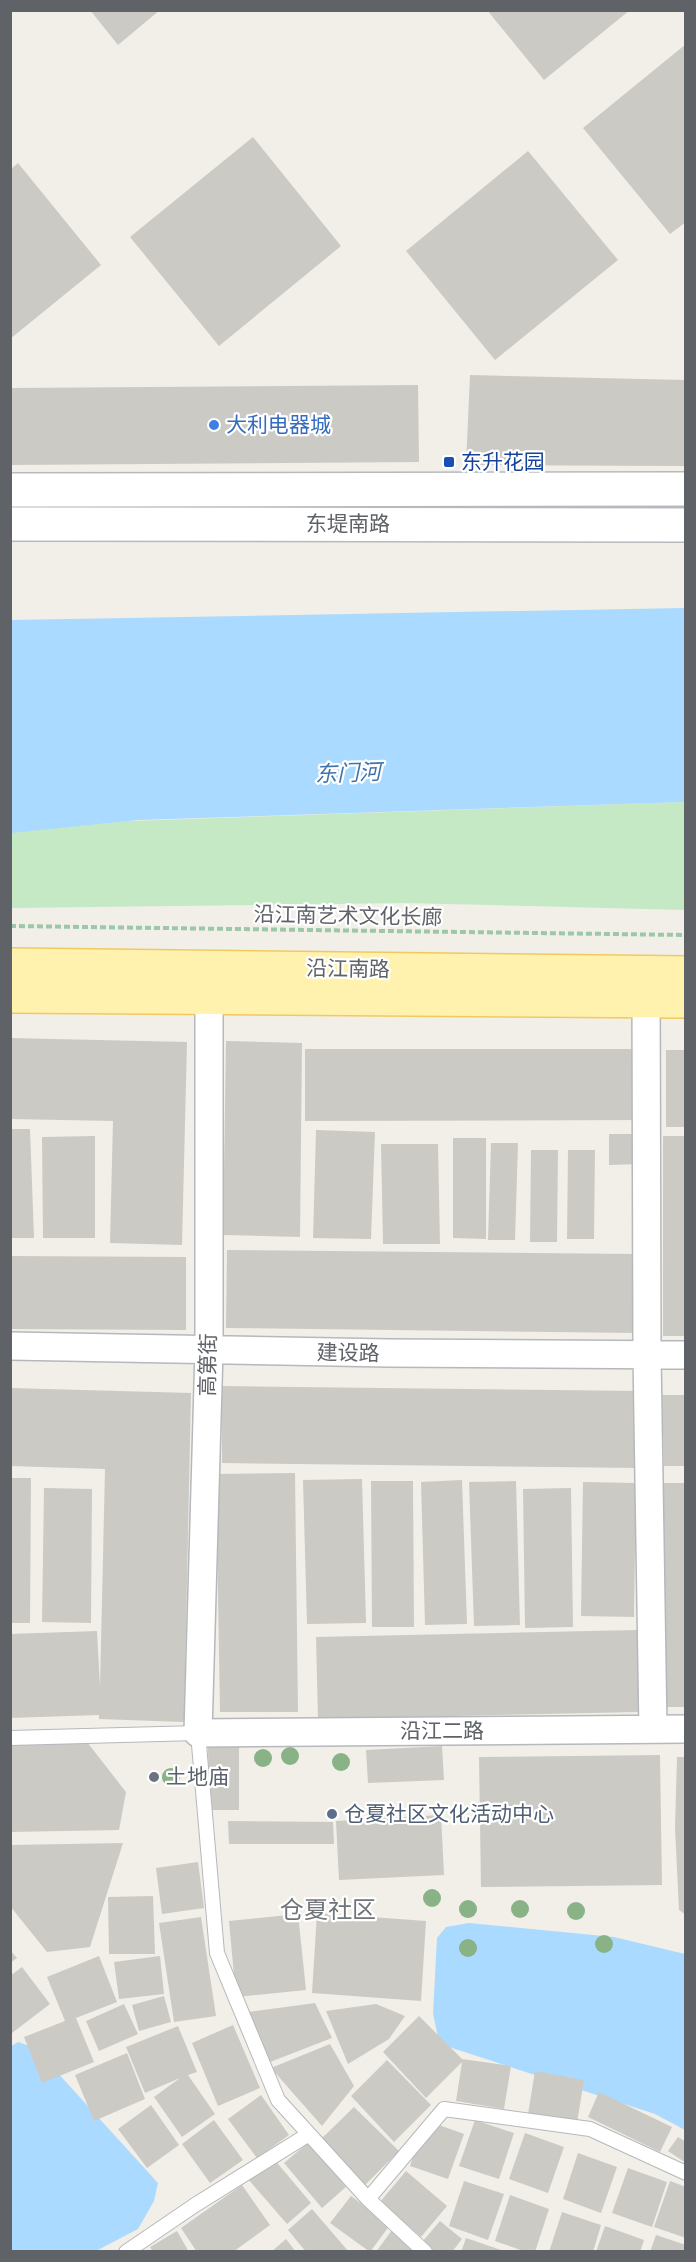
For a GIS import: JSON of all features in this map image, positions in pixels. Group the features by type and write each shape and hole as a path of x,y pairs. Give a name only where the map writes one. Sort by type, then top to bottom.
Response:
{"main road":[{"name":"东堤南路","path":"10,490 686,489"},
{"name":"东堤南路","path":"10,524 686,525"},
{"name":"沿江南路","path":"10,965 646,987 686,1001"},
{"name":"沿江南路","path":"10,996 209,997 646,987 686,973"}],"street":[{"path":"646,987 646,1355 653,1729"},
{"name":"高第街","path":"198,1733 209,1350 209,997"},
{"name":"建设路","path":"10,1347 686,1355"},
{"name":"沿江二路","path":"198,1733 686,1729"}],"lane":[{"path":"10,1738 198,1733 217,1953 278,2100 368,2199 425,2252"},
{"path":"368,2199 444,2109 590,2129 686,2173"},
{"path":"126,2252 195,2205 309,2134"}],"path":[{"name":"沿江南艺术文化长廊","path":"10,926 686,935"}],"green space":[{"path":"685,802 685,910 406,903 11,908 10,832 129,821"}],"water":[{"name":"东门河","path":"685,608 685,802 139,820 11,833 11,620"},
{"path":"469,1923 614,1937 685,1954 685,2130 655,2114 446,2046 438,2037 433,2014 437,1938 446,1927"},
{"path":"18,2042 35,2048 158,2183 154,2201 138,2229 96,2251 11,2252 10,2047"}],"building":[{"path":"90,10 160,10 118,45"},
{"path":"487,10 630,10 544,80"},
{"path":"686,44 686,222 670,234 583,128"},
{"path":"253,137 341,246 219,346 130,237"},
{"path":"528,151 618,260 495,360 406,251"},
{"path":"18,163 101,265 10,339 10,170"},
{"path":"470,375 686,380 686,466 466,465"},
{"name":"大利电器城","path":"418,385 419,462 10,465 10,388"},
{"path":"10,1038 187,1042 182,1245 110,1243 113,1121 10,1119"},
{"path":"226,1041 302,1043 300,1237 223,1235"},
{"path":"305,1049 640,1049 640,1120 305,1121"},
{"path":"666,1050 686,1050 686,1127 666,1127"},
{"path":"10,1129 30,1129 34,1238 10,1238"},
{"path":"316,1130 375,1132 371,1239 313,1238"},
{"path":"609,1134 640,1134 641,1164 609,1165"},
{"path":"95,1136 95,1238 43,1238 42,1137"},
{"path":"663,1136 686,1136 686,1336 663,1336"},
{"path":"453,1138 486,1138 486,1239 453,1238"},
{"path":"491,1143 518,1143 515,1240 488,1240"},
{"path":"381,1144 438,1144 440,1244 383,1244"},
{"path":"531,1150 558,1150 557,1242 530,1242"},
{"path":"568,1150 595,1150 594,1239 567,1239"},
{"path":"227,1250 635,1254 635,1333 226,1328"},
{"path":"10,1256 186,1257 186,1330 10,1329"},
{"path":"222,1386 640,1391 639,1468 222,1463"},
{"path":"10,1388 191,1393 184,1722 99,1719 99,1715 10,1718 10,1634 97,1631 100,1687 105,1469 10,1466"},
{"path":"662,1395 686,1395 686,1466 664,1466"},
{"path":"295,1473 298,1712 220,1712 216,1474"},
{"path":"10,1478 31,1478 30,1623 10,1623"},
{"path":"362,1479 366,1623 307,1624 303,1480"},
{"path":"462,1480 467,1624 425,1625 421,1482"},
{"path":"371,1481 413,1481 414,1627 372,1627"},
{"path":"516,1481 520,1625 474,1626 469,1482"},
{"path":"583,1482 636,1483 634,1617 581,1616"},
{"path":"656,1483 686,1483 686,1707 657,1707"},
{"path":"44,1488 92,1489 91,1623 42,1622"},
{"path":"571,1488 573,1627 525,1628 523,1489"},
{"path":"637,1630 639,1712 318,1719 316,1637"},
{"path":"87,1742 126,1792 119,1830 10,1832 10,1744"},
{"path":"208,1746 239,1747 239,1810 209,1810"},
{"path":"442,1746 444,1780 368,1783 366,1750"},
{"path":"660,1755 662,1885 481,1887 479,1757"},
{"path":"677,1757 686,1757 686,1915 679,1910 675,1828"},
{"path":"441,1815 444,1875 339,1880 336,1821"},
{"path":"228,1821 333,1822 334,1844 229,1844"},
{"path":"123,1843 90,1947 47,1952 10,1906 10,1845"},
{"path":"198,1862 204,1908 162,1914 156,1868"},
{"path":"153,1896 155,1954 109,1954 108,1897"},
{"path":"317,1913 426,1921 421,2001 312,1993"},
{"path":"298,1914 306,1990 236,1997 229,1921"},
{"path":"201,1917 216,2016 174,2022 159,1923"},
{"path":"10,1950 17,1958 10,1963"},
{"path":"99,1956 117,2002 76,2018 94,2062 42,2083 24,2037 65,2021 47,1977"},
{"path":"160,1956 164,1994 119,1999 114,1962"},
{"path":"22,1967 50,2004 12,2033 10,1976"},
{"path":"164,1996 171,2022 139,2031 132,2005"},
{"path":"315,2003 332,2038 270,2062 248,2012"},
{"path":"124,2004 138,2034 99,2051 86,2021"},
{"path":"376,2004 405,2016 389,2039 348,2064 326,2011"},
{"path":"419,2016 462,2059 511,2066 504,2109 456,2101 462,2062 426,2098 383,2052"},
{"path":"233,2025 260,2088 218,2106 192,2043"},
{"path":"178,2026 197,2072 188,2075 215,2114 182,2137 154,2097 180,2078 145,2093 126,2047"},
{"path":"330,2044 354,2086 322,2126 271,2068"},
{"path":"127,2053 145,2099 94,2121 75,2075"},
{"path":"387,2060 431,2105 394,2142 351,2096"},
{"path":"535,2071 584,2080 577,2123 528,2114"},
{"path":"599,2092 672,2127 660,2152 588,2117"},
{"path":"261,2095 289,2135 257,2158 228,2119"},
{"path":"151,2105 179,2145 147,2168 118,2129"},
{"path":"354,2107 399,2151 361,2189 318,2142"},
{"path":"214,2120 243,2160 210,2183 182,2144"},
{"path":"425,2120 464,2134 448,2179 410,2166"},
{"path":"475,2120 514,2133 499,2179 459,2166"},
{"path":"525,2133 564,2147 548,2193 509,2179"},
{"path":"678,2137 686,2142 686,2163 668,2151"},
{"path":"309,2142 346,2187 322,2208 284,2163"},
{"path":"578,2153 617,2167 601,2213 563,2199"},
{"path":"273,2158 311,2203 287,2224 248,2179"},
{"path":"628,2168 667,2182 652,2227 612,2213"},
{"path":"406,2171 447,2206 421,2237 380,2202"},
{"path":"464,2181 504,2194 488,2240 449,2226"},
{"path":"670,2181 686,2187 686,2238 654,2227"},
{"path":"242,2185 270,2225 233,2252 197,2252 181,2228"},
{"path":"510,2195 549,2209 535,2252 526,2252 495,2241"},
{"path":"351,2196 390,2225 370,2252 330,2223"},
{"path":"312,2209 349,2252 306,2252 288,2230"},
{"path":"562,2212 601,2225 593,2252 549,2252"},
{"path":"440,2221 462,2239 452,2252 433,2252 422,2242"},
{"path":"605,2226 644,2240 640,2252 596,2252"},
{"path":"392,2230 420,2252 376,2252"},
{"path":"177,2231 189,2252 153,2252 150,2247"},
{"path":"656,2235 686,2245 686,2252 650,2252"},
{"path":"466,2238 504,2251 504,2252 461,2252"},
{"path":"286,2239 296,2252 271,2252"}],"place":[{"name":"大利电器城","path":"214,425"},
{"name":"东升花园","path":"449,462"},
{"name":"土地庙","path":"154,1777"},
{"name":"仓夏社区文化活动中心","path":"332,1814"}],"district":[{"name":"仓夏社区","path":"328,1910"}]}
